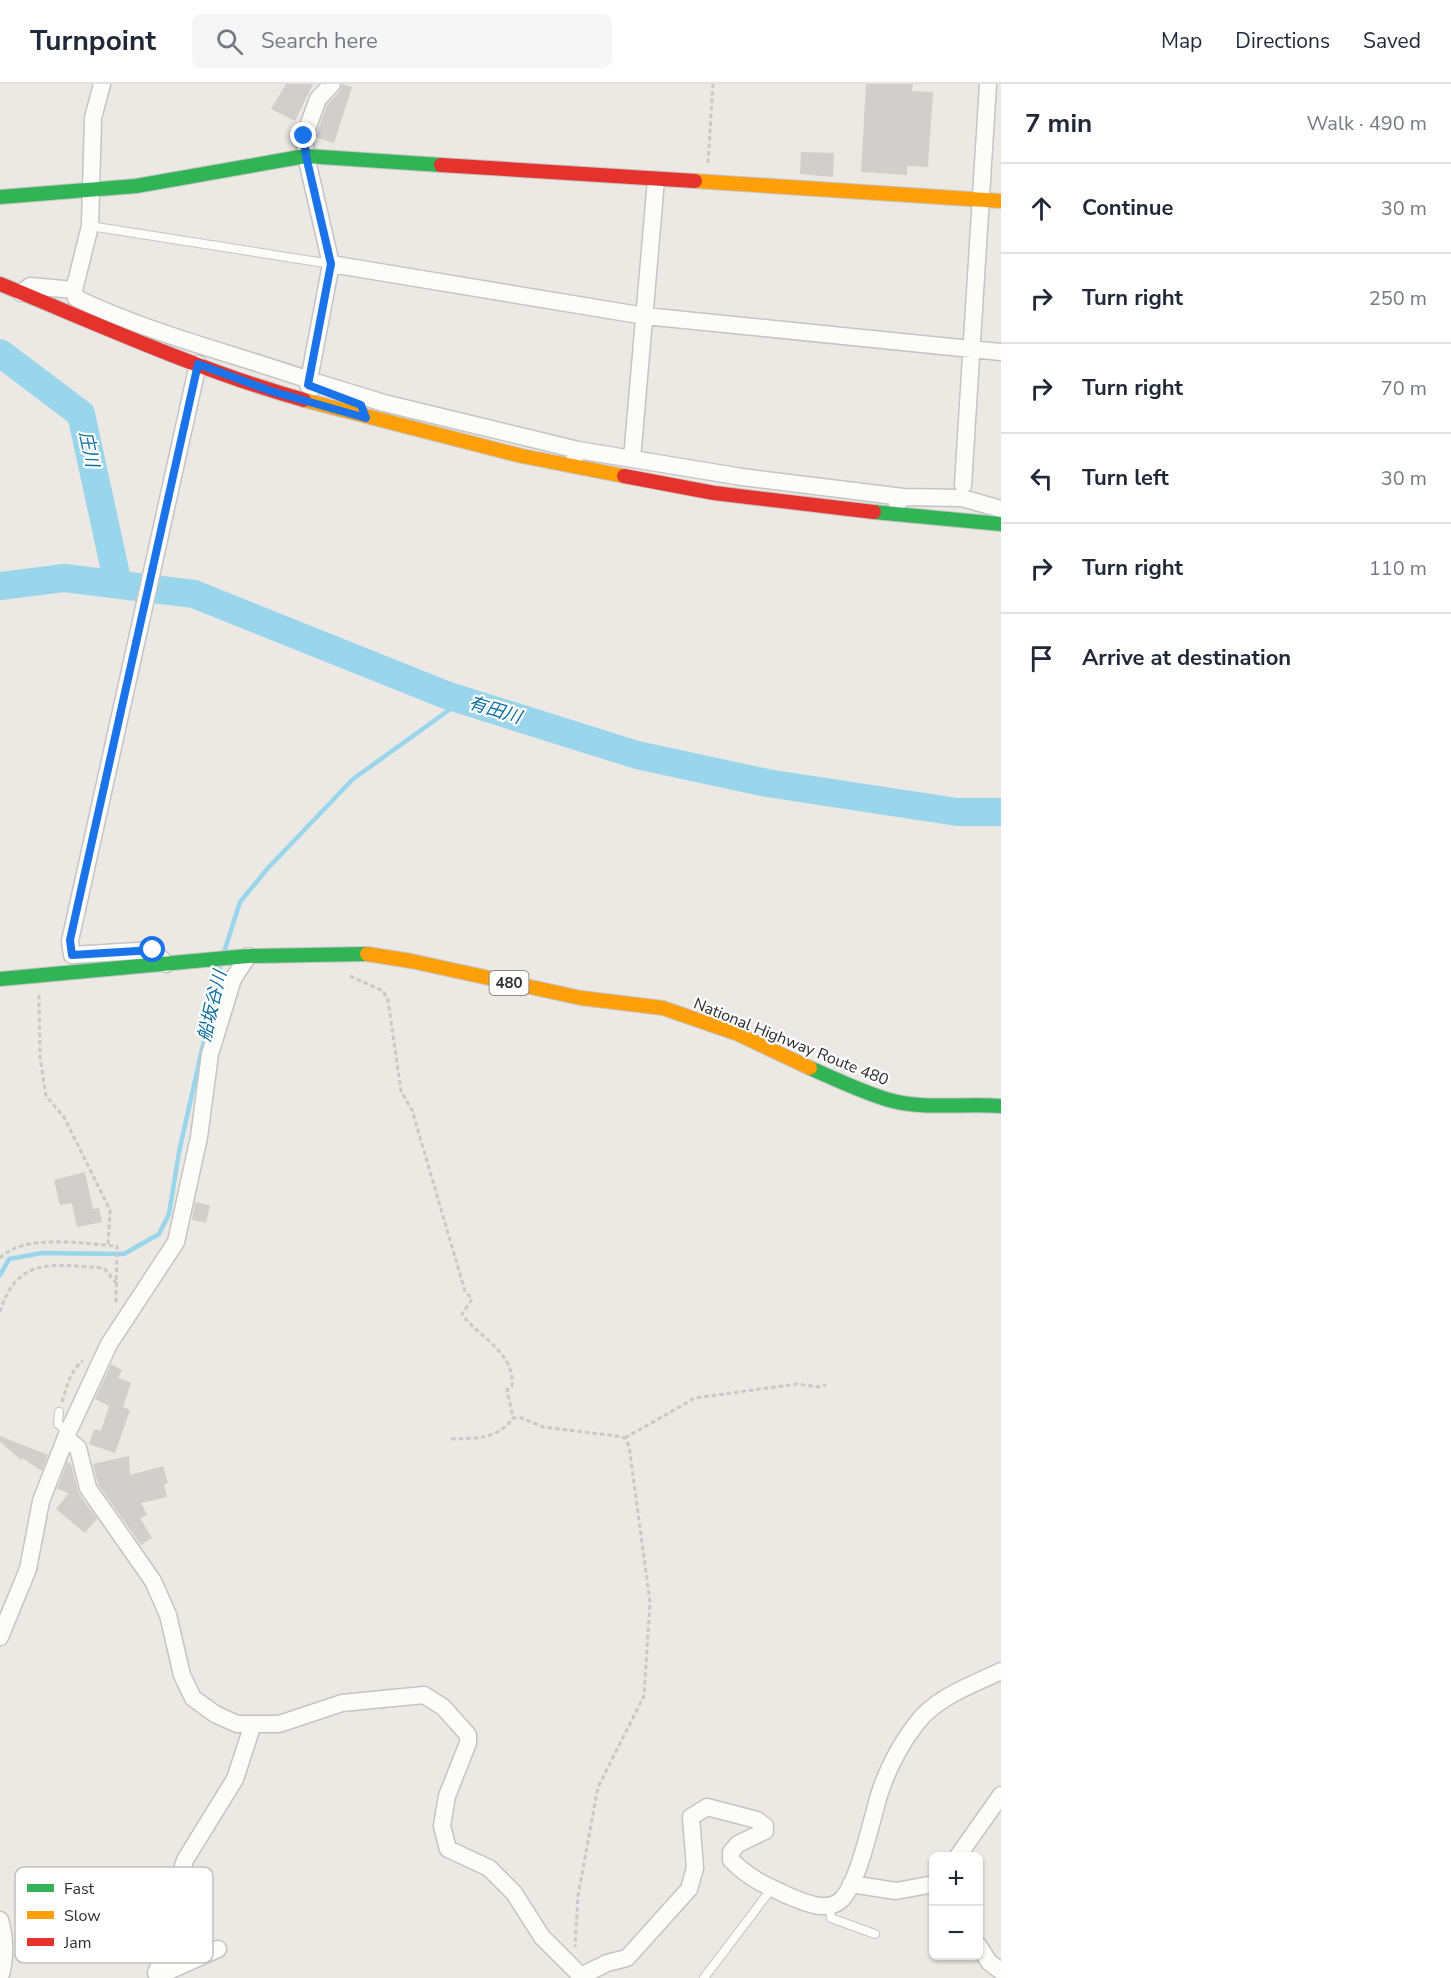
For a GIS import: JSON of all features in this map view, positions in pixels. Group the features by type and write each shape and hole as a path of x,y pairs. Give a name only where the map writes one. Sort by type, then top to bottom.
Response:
{"main road":[{"path":"0,197 136,186 306,156 1001,201"},
{"path":"0,284 196,371 366,418 571,466 714,493 890,514 1001,524"},
{"name":"National Highway Route 480","path":"0,979 248,956 358,953 411,961 581,998 663,1008 738,1034 817,1071 889,1100 915,1104 969,1103 1001,1106"}],"street":[{"path":"102,84 93,118 89,191 90,225 74,290 76,298 116,317 208,350 384,403 578,450 742,477 903,497 963,492 1001,498"},
{"path":"332,84 318,99 304,136 306,156 331,264 308,385 361,405 366,418"},
{"path":"963,492 988,84"},
{"path":"632,459 656,180"},
{"path":"331,264 645,316 1001,352"},
{"path":"21,293 30,286 74,290"},
{"path":"166,964 153,950 72,955 70,940 196,371"},
{"path":"571,466 578,450"},
{"path":"963,492 1001,509"},
{"path":"890,514 903,497"},
{"path":"0,1636 28,1569 41,1501 67,1435 109,1344 176,1242 199,1137 210,1054 233,979 248,956"},
{"path":"67,1435 78,1448 88,1488 153,1581 168,1615 182,1675 193,1698 215,1714 237,1724 279,1724 342,1703 424,1695 443,1707 468,1735 468,1743 447,1796 441,1826 448,1849 489,1868 514,1893 542,1936 579,1974 627,1958 689,1889 695,1868 691,1817 707,1807 757,1820 765,1826 765,1831 738,1844 731,1852 731,1860 749,1878 809,1905 829,1905 841,1900 850,1884 890,1764 917,1722 944,1699 1001,1671"},
{"path":"183,1867 235,1779 253,1724"},
{"path":"961,1852 1001,1795"},
{"path":"850,1884 896,1891 929,1885"},
{"path":"0,1920 3,1929 3,1969 0,1977"},
{"path":"213,1951 218,1949"},
{"path":"983,1953 989,1962 1001,1971"},
{"path":"160,1963 156,1973 162,1974 187,1963"}],"lane":[{"path":"90,225 331,264"},
{"path":"59,1412 58,1424 67,1435"},
{"path":"704,1978 772,1888"},
{"path":"829,1905 831,1918 875,1934"}],"path":[{"path":"707,183 713,84"},
{"path":"344,973 383,991 388,1000 401,1091 412,1110 465,1291 472,1299 462,1314 501,1353 513,1377 512,1386 507,1390 513,1418"},
{"path":"34,976 41,1003 40,1058 46,1096 64,1117 110,1210 108,1246"},
{"path":"0,1257 7,1250 39,1242 117,1246 118,1277"},
{"path":"0,1312 11,1285 32,1268 54,1265 104,1268 118,1286"},
{"path":"451,1439 484,1438 498,1434 513,1418 522,1418 543,1428 625,1438 695,1398 775,1389 797,1384 819,1387 826,1385"},
{"path":"579,1974 578,1896 598,1787 644,1696 650,1602 639,1511 625,1438"}],"building":[{"path":"286,84 313,84 295,121 271,109"},
{"path":"342,84 352,87 334,143 315,137 327,105 340,91"},
{"path":"866,84 913,84 912,91 933,92 928,167 907,166 907,175 861,172"},
{"path":"801,152 834,153 833,177 800,174"},
{"path":"85,1172 93,1209 99,1208 102,1222 77,1227 72,1203 60,1205 54,1180"},
{"path":"195,1202 210,1205 206,1223 192,1220"},
{"path":"111,1364 122,1370 118,1378 131,1383 123,1407 130,1410 115,1453 89,1444 94,1429 101,1431 109,1406 95,1399"},
{"path":"0,1436 48,1455 42,1471 22,1458 21,1460 0,1442"},
{"path":"129,1456 130,1475 163,1466 168,1483 164,1484 167,1497 141,1503 147,1515 140,1518 152,1538 141,1545 98,1484 93,1464"},
{"path":"67,1462 71,1464 79,1494 97,1519 85,1533 56,1509 69,1493 57,1489"}],"waterway":[{"name":"庄川","path":"0,353 81,414 118,584"},
{"name":"有田川","path":"0,586 64,578 194,594 446,695 637,755 767,783 957,812 1001,812"},
{"name":"船坂谷川","path":"225,949 240,902 268,868 353,779 463,700"},
{"name":"船坂谷川","path":"0,1275 9,1259 42,1253 124,1254 159,1234 169,1214 179,1152 220,969"}],"traffic: fast":[{"path":"0,197 136,186 306,156 441,165"},
{"path":"874,512 1001,524"},
{"path":"0,979 248,956 367,954"},
{"path":"810,1068 869,1093 902,1103 930,1106 1001,1106"}],"traffic: slow":[{"path":"695,181 1001,201"},
{"path":"304,400 522,456 624,476"},
{"path":"367,954 411,961 581,998 663,1008 738,1034 810,1068"}],"traffic: jam":[{"path":"441,165 695,181"},
{"path":"0,284 188,361 304,400"},
{"path":"624,476 714,493 874,512"}],"route":[{"path":"153,950 72,955 70,940 198,364 271,391 366,418 361,405 308,385 331,264 306,156 304,136"}]}
